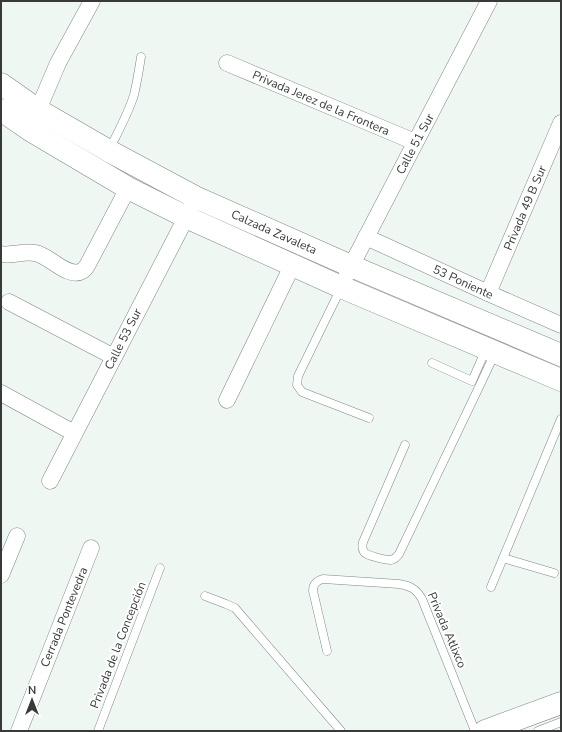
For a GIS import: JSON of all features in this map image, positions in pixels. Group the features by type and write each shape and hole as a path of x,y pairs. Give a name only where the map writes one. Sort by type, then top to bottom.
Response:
{"main road":[{"name":"Calzada Zavaleta","path":"1,84 38,110 109,151 196,197 351,266 561,355"},
{"name":"Calzada Zavaleta","path":"1,110 30,130 128,188 186,217 292,266 561,380"},
{"path":"485,731 561,703"}],"street":[{"path":"38,110 58,63 92,1"},
{"name":"Calle 51 Sur","path":"341,287 415,142 490,1"},
{"name":"Privada Jerez de la Frontera","path":"227,63 415,142"},
{"name":"Privada 49 B Sur","path":"488,293 561,123"},
{"path":"1,254 4,255 28,252 37,253 66,270 74,272 82,271 88,264 128,188"},
{"name":"Calle 53 Sur","path":"50,481 196,197"},
{"name":"53 Poniente","path":"366,237 561,325"},
{"path":"226,400 292,266"},
{"path":"9,302 114,357"},
{"path":"1,393 74,433"},
{"path":"1,575 17,536"},
{"name":"Cerrada Pontevedra","path":"19,731 91,548"}],"lane":[{"path":"109,151 122,124 133,95 141,57"},
{"path":"341,287 298,376 297,385 302,392 369,418"},
{"path":"472,381 491,350"},
{"path":"405,445 363,542 362,548 365,553 370,556 393,560 399,554 480,385 491,350"},
{"path":"432,363 480,385"},
{"path":"491,587 561,419"},
{"path":"503,558 554,573"},
{"name":"Privada de la Concepción","path":"98,731 160,568"},
{"name":"Privada Atlixco","path":"327,651 313,591 313,585 317,580 323,579 409,586 418,592 422,599 475,731"},
{"path":"205,596 235,608 341,731"},
{"path":"538,731 561,722"}]}
